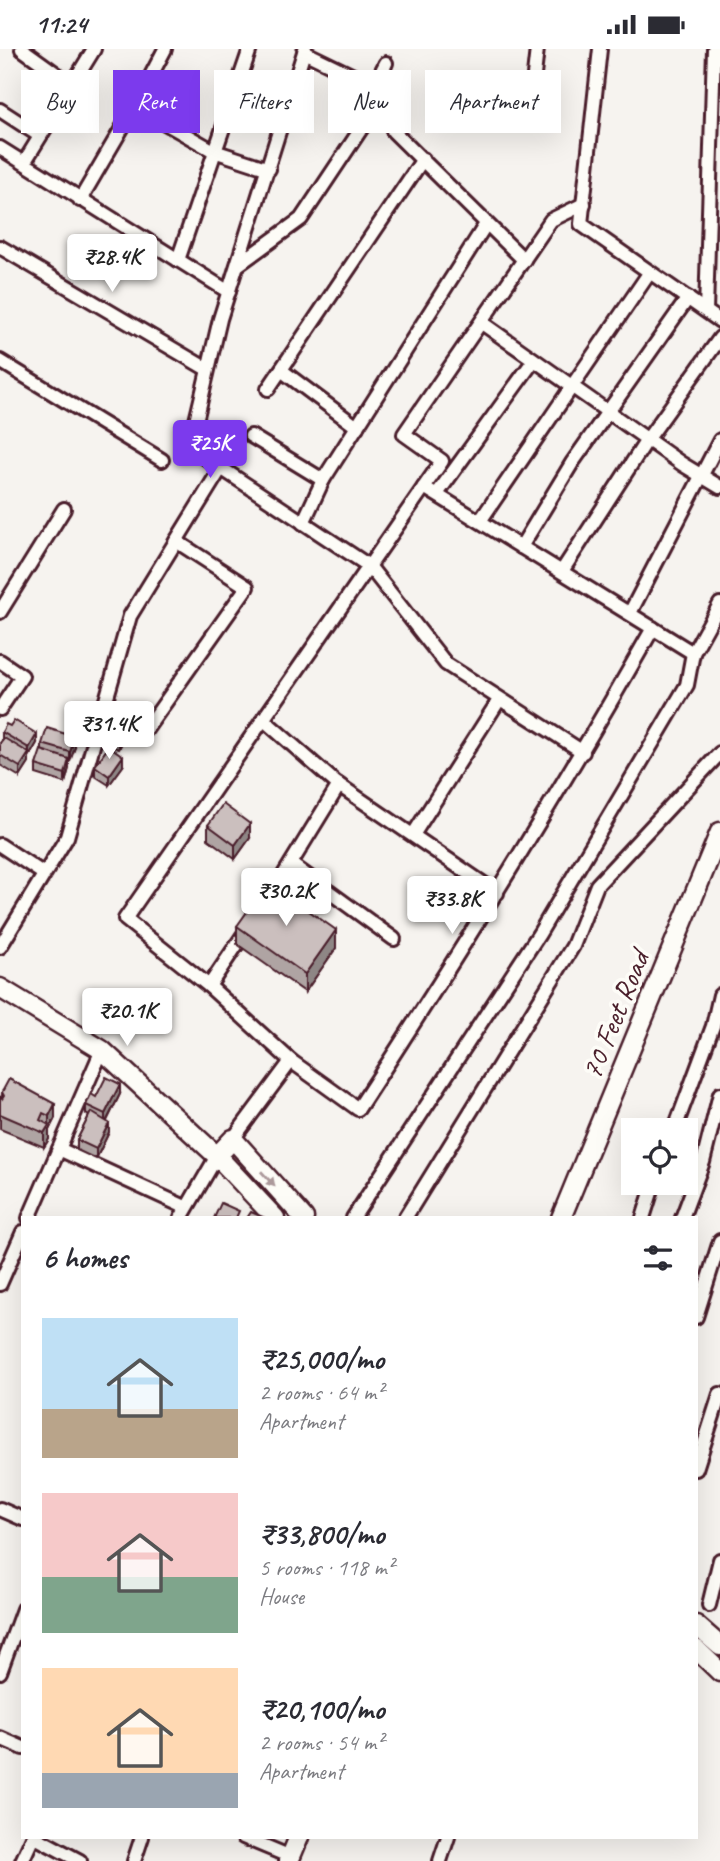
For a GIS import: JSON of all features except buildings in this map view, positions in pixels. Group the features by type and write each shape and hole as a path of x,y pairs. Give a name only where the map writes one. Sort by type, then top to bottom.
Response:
{"main road":[{"name":"70 Feet Road","path":"562,1216 719,837"},
{"path":"0,988 102,1050 217,1156 273,1216"},
{"path":"217,1156 233,1139 302,1216"},
{"path":"698,1626 720,1646"},
{"path":"698,1651 720,1672"},
{"path":"290,1859 298,1839"}],"street":[{"path":"22,49 51,70"},
{"path":"81,70 94,49"},
{"path":"154,70 165,49"},
{"path":"178,260 250,49"},
{"path":"535,70 537,49"},
{"path":"600,49 581,223 720,321"},
{"path":"706,311 714,49"},
{"path":"343,70 304,50 270,169 229,292 207,369 191,442 221,468 369,566 446,664 583,752"},
{"path":"382,70 386,63"},
{"path":"0,110 40,136"},
{"path":"24,161 42,133"},
{"path":"80,200 119,133"},
{"path":"182,133 214,151 270,169"},
{"path":"238,265 300,219 358,133"},
{"path":"395,133 524,260"},
{"path":"0,148 229,292"},
{"path":"268,389 423,159"},
{"path":"584,204 551,220 404,434 442,461 125,919 209,986 291,1062 358,1109 497,893 583,752 653,628"},
{"path":"303,523 323,480 486,224"},
{"path":"0,247 207,369"},
{"path":"480,521 650,272"},
{"path":"522,547 572,463 610,413 688,298"},
{"path":"482,323 647,440 720,487"},
{"path":"562,571 647,440 720,338"},
{"path":"437,494 534,360"},
{"path":"0,361 162,460"},
{"path":"281,370 357,427"},
{"path":"251,436 323,480"},
{"path":"630,613 720,440"},
{"path":"0,947 66,837 130,616 221,468"},
{"path":"424,487 693,653"},
{"path":"0,611 64,509"},
{"path":"103,709 145,731 247,587 176,541"},
{"path":"354,1216 539,934 687,685 693,653 720,604"},
{"path":"0,661 22,676 0,709"},
{"path":"413,835 499,700"},
{"path":"264,720 339,785 497,893"},
{"path":"406,1216 573,946 597,885 720,753"},
{"path":"209,986 257,917 339,785"},
{"path":"0,845 44,874"},
{"path":"291,864 394,939"},
{"path":"679,1118 713,1026 720,995"},
{"path":"30,1216 102,1050"},
{"path":"233,1139 291,1062"},
{"path":"683,1216 703,1162 720,1094"},
{"path":"59,1149 183,1212 217,1156"},
{"path":"643,1216 650,1195"},
{"path":"0,1284 21,1237"},
{"path":"698,1312 716,1265 720,1241"},
{"path":"698,1273 716,1265"},
{"path":"698,1463 720,1394"},
{"path":"0,1509 21,1518"},
{"path":"709,1605 720,1560"},
{"path":"698,1621 720,1590"},
{"path":"0,1672 21,1614"},
{"path":"0,1738 21,1747"},
{"path":"22,1861 33,1839"},
{"path":"38,1839 80,1861"},
{"path":"134,1861 141,1839"},
{"path":"247,1839 290,1859"},
{"path":"440,1861 447,1839"}]}
